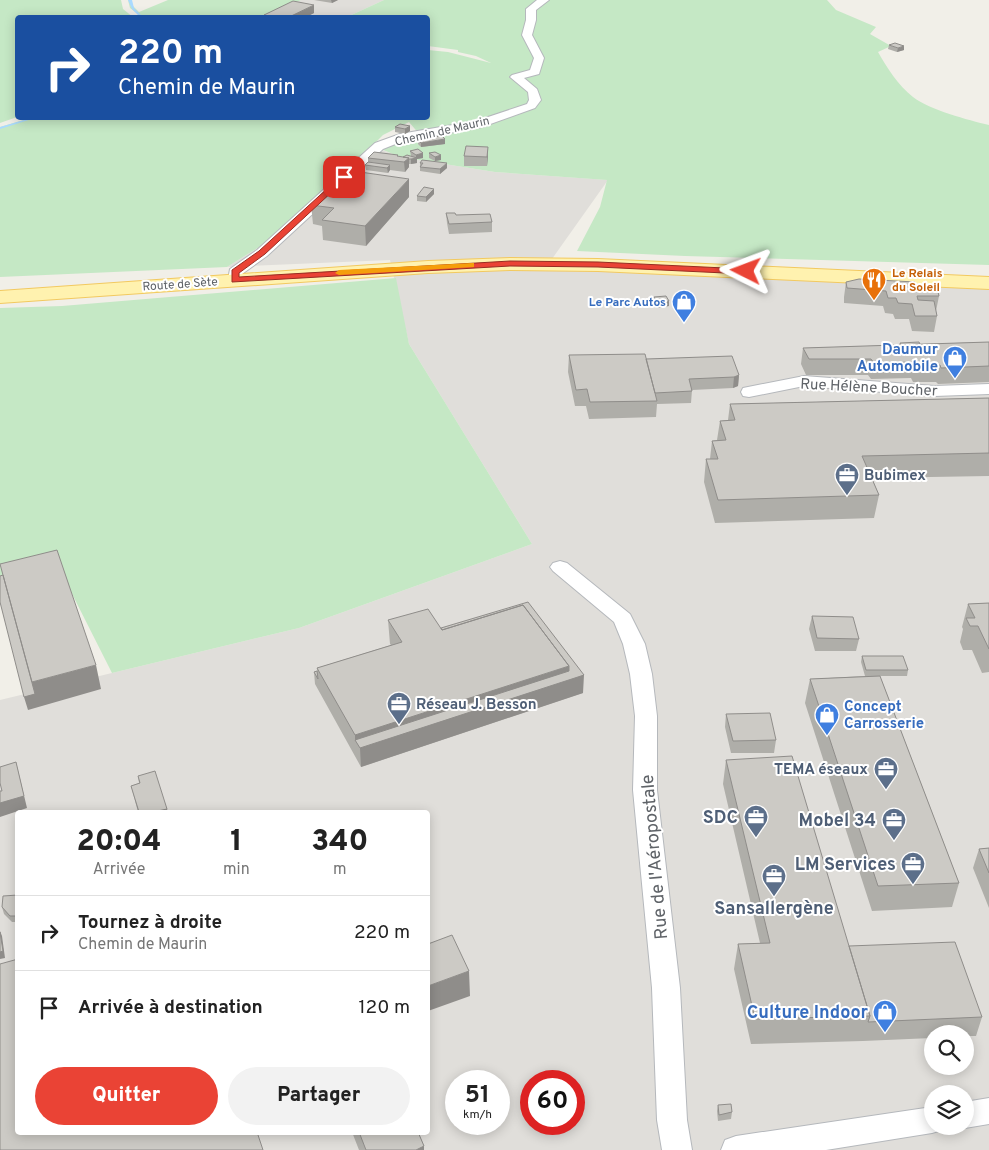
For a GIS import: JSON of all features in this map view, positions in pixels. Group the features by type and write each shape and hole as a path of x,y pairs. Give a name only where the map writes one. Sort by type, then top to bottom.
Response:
{"main road":[{"name":"Route de Sète","path":"2,299 438,266 557,264 989,283"}],"street":[{"name":"Chemin de Maurin","path":"235,280 235,272 262,253 379,146 400,138 478,124 531,106 535,100 533,91 516,77 535,72 539,58 527,35 531,20 531,8 544,0"},
{"name":"Rue Hélène Boucher","path":"749,392 804,382 935,391 989,388"},
{"name":"Rue de l'Aéropostale","path":"560,567 623,619 634,644 646,716 646,790 666,988 672,1120 677,1150"},
{"path":"974,1114 989,1111"},
{"path":"736,1150 924,1121"}],"shaded area":[{"path":"301,0 384,0 351,15 269,15"},
{"path":"380,149 400,157 495,172 608,180 547,266 989,287 989,1150 0,1150 0,700 299,628 532,544 409,344 390,260 227,267 275,237"}],"green space":[{"path":"0,0 121,0 123,9 130,15 15,15 15,118 0,123"},
{"path":"128,0 131,0 133,6 139,12 168,0 301,0 269,15 139,15 130,8"},
{"path":"384,0 827,0 836,10 876,27 870,34 891,46 878,52 893,76 913,97 939,110 989,125 989,265 577,251 600,207 607,180 495,172 400,157 381,149 420,135 409,122 383,135 275,237 227,267 0,277 0,127 23,120 430,120 430,50 448,52 491,63 476,56 458,52 458,50 430,46 430,15 351,15"},
{"path":"396,278 409,344 532,544 299,628 112,673 62,574 0,583 0,308 62,306"}],"building":[{"path":"293,1 314,5 293,15 264,15"},
{"path":"895,43 904,46 898,48 889,45"},
{"path":"400,124 410,126 405,129 395,127"},
{"path":"442,136 445,139 421,143 418,139"},
{"path":"466,146 488,147 487,157 464,156"},
{"path":"418,149 423,153 416,155 410,151"},
{"path":"374,152 409,158 404,162 368,158"},
{"path":"435,152 441,155 435,157 429,153"},
{"path":"407,155 417,158 408,159 403,157"},
{"path":"422,160 447,163 440,169 420,167 423,163 420,163"},
{"path":"368,162 390,165 387,168 365,165"},
{"path":"360,172 409,179 365,226 322,220 334,208 311,205 332,184 345,186"},
{"path":"424,187 434,189 426,197 417,196"},
{"path":"446,213 455,213 456,215 490,214 492,222 449,224"},
{"path":"859,279 915,282 916,285 935,286 939,296 917,296 918,300 934,301 937,316 915,316 912,304 898,303 896,298 888,298 886,291 847,288 846,282"},
{"path":"666,296 669,301 657,303 654,297"},
{"path":"919,342 920,344 901,345 900,343"},
{"path":"989,342 989,366 941,368 940,365 917,366 914,362 874,363 871,359 809,359 803,348"},
{"path":"645,354 657,401 590,402 587,389 576,390 569,355"},
{"path":"732,356 739,375 734,377 689,379 692,391 655,393 646,359"},
{"path":"989,398 989,453 862,456 879,495 718,500 706,459 718,459 712,441 726,440 720,421 735,420 730,404"},
{"path":"57,550 96,665 32,682 0,564"},
{"path":"3,575 35,694 24,697 0,602 0,576"},
{"path":"528,602 584,675 360,748 355,740 569,671 569,666 523,605 442,630 441,628"},
{"path":"989,603 989,649 978,626 970,626 966,618 975,618 968,604"},
{"name":"Réseau J. Besson","path":"523,605 569,666 355,735 317,668 402,642 388,620 428,609 442,630"},
{"path":"812,616 853,617 859,639 817,638"},
{"path":"862,656 903,656 908,670 866,670"},
{"path":"880,676 959,883 878,886 810,679"},
{"path":"770,713 776,740 733,741 726,714"},
{"path":"792,756 870,1016 755,1019 738,944 770,943 726,760"},
{"path":"16,762 24,796 0,803 0,791 2,791 0,767"},
{"path":"155,771 167,809 138,810 131,786 140,783 138,776"},
{"path":"989,848 989,873 979,849"},
{"path":"15,895 15,916 10,916 2,907 3,896"},
{"path":"0,932 3,951 0,952"},
{"path":"452,935 469,971 430,985 430,943"},
{"path":"955,942 982,1017 868,1022 870,1016 849,946"},
{"path":"15,960 15,1135 258,1135 263,1150 0,1150 0,964"},
{"path":"731,1104 732,1112 719,1115 718,1105"},
{"path":"360,1135 419,1135 424,1146 416,1150 366,1150"}],"waterway":[{"path":"130,0 133,8 140,15"},
{"path":"0,128 26,120"}],"slow traffic":[{"path":"339,273 472,265"}],"place":[{"name":"Le Relais du Soleil","path":"874,301"},
{"name":"Le Parc Autos","path":"684,323"},
{"name":"Daumur Automobile","path":"955,379"},
{"name":"Bubimex","path":"847,496"},
{"name":"Réseau J. Besson","path":"399,725"},
{"name":"Concept Carrosserie","path":"827,736"},
{"name":"TEMA éseaux","path":"886,790"},
{"name":"SDC","path":"756,838"},
{"name":"Mobel 34","path":"894,841"},
{"name":"LM Services","path":"913,885"},
{"name":"Sansallergène","path":"774,897"},
{"name":"Culture Indoor","path":"885,1033"}],"route":[{"path":"344,177 262,253 235,272 235,280 428,267 510,264 598,265 746,271"}]}
